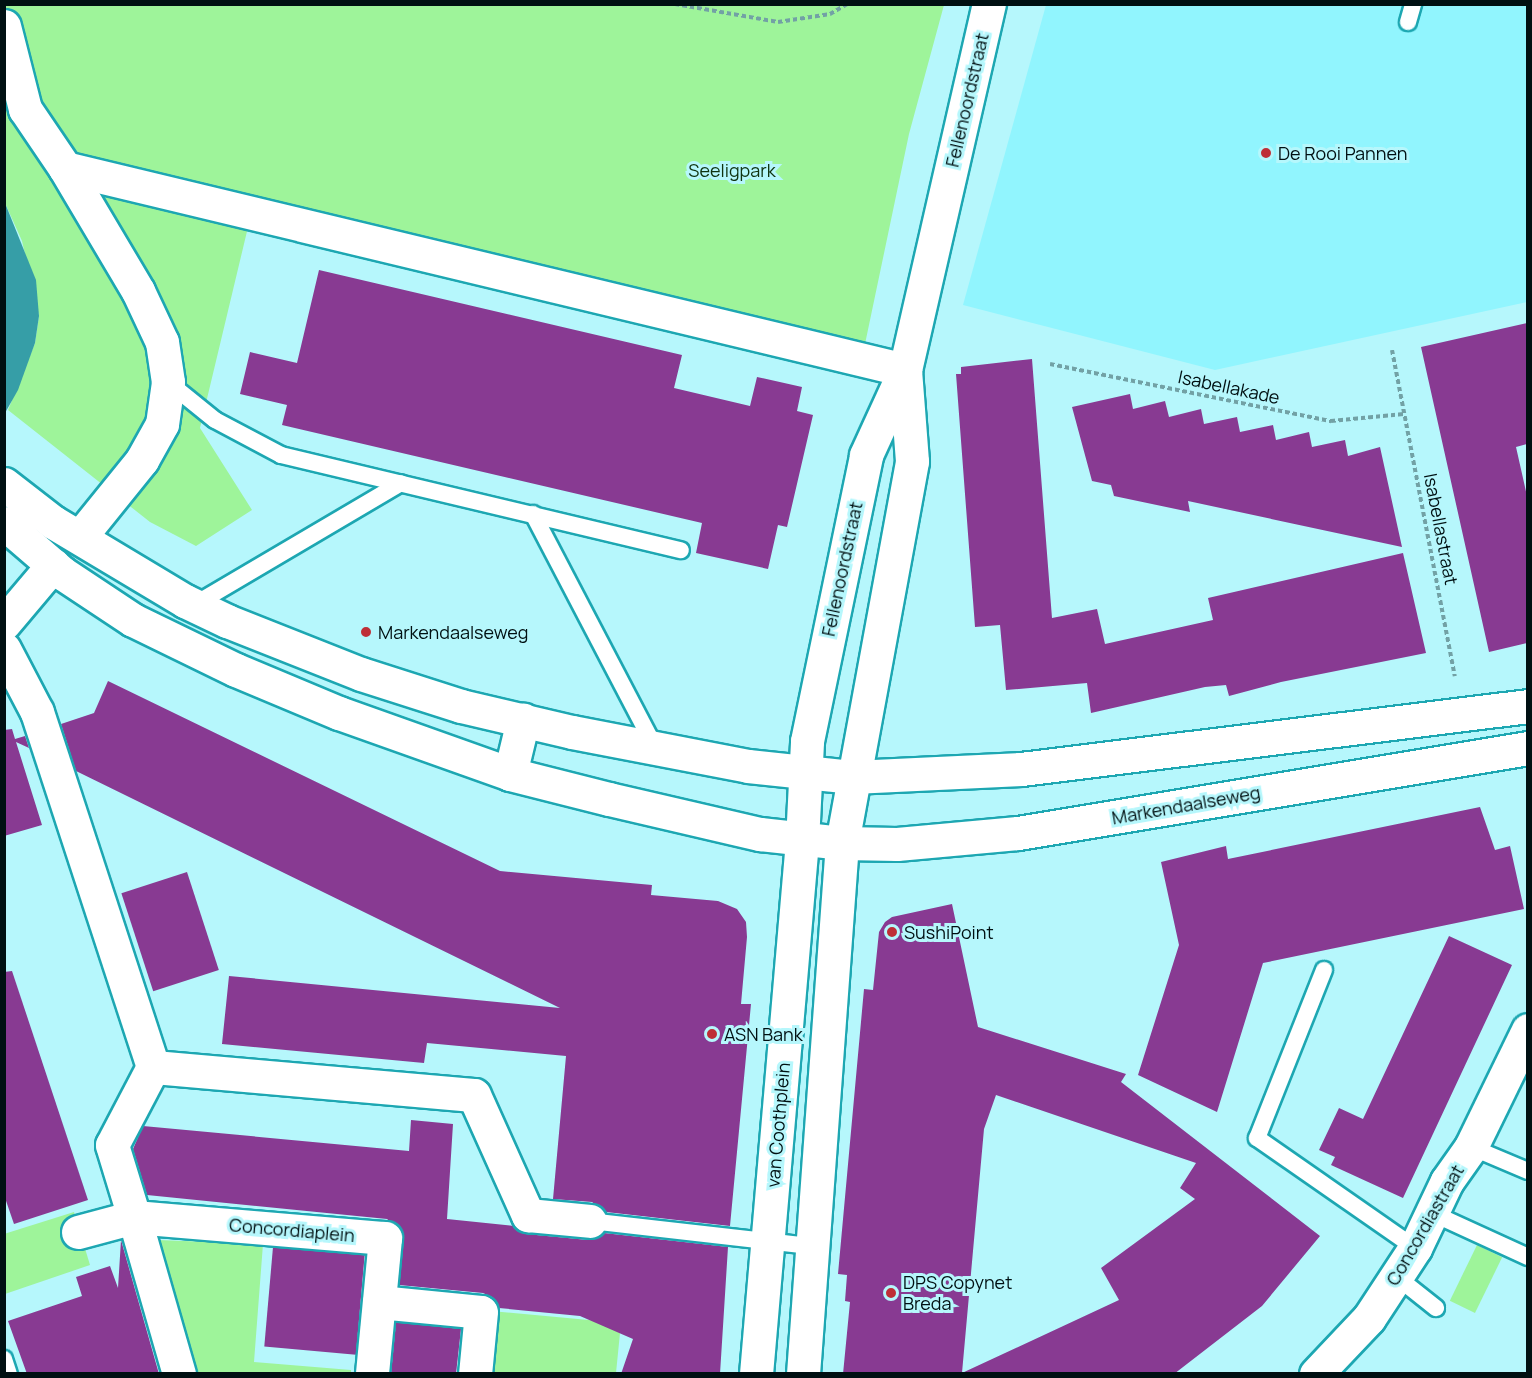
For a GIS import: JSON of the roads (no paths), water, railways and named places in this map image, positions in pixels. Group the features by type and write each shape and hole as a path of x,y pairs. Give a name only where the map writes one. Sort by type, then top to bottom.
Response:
{"street":[{"path":"4,12 5,4"},
{"name":"Fellenoordstraat","path":"805,775 810,730 866,455 905,370 989,4"},
{"path":"4,26 25,109 65,168 138,291 162,342 168,382 162,424 152,442 88,527"},
{"path":"65,168 905,370"},
{"name":"Fellenoordstraat","path":"853,777 912,461 905,370"},
{"path":"4,484 53,522 194,605 361,674 461,706 656,749 805,775 853,777 1021,770 1527,706"},
{"name":"Markendaalseweg","path":"4,523 53,565 133,620 236,670 339,713 510,774 802,841 897,844 1018,832 1527,748"},
{"path":"4,623 53,565"},
{"path":"4,649 37,712 153,1067 112,1145 179,1374"},
{"path":"510,774 523,720"},
{"path":"802,841 805,775"},
{"path":"803,1374 842,843 853,777"},
{"name":"van Coothplein","path":"756,1374 802,841"},
{"name":"Concordiastraat","path":"1316,1374 1369,1318 1415,1248 1447,1181 1471,1147 1527,1030"},
{"path":"153,1067 474,1095 528,1215 590,1221"},
{"name":"Concordiaplein","path":"78,1232 134,1217 385,1238 372,1374"},
{"path":"379,1302 481,1312 474,1374"}],"lane":[{"path":"1408,22 1413,4"},
{"path":"168,382 215,420 281,455 681,550"},
{"path":"194,605 401,483"},
{"path":"533,514 656,749"},
{"path":"1324,970 1257,1138 1415,1248"},
{"path":"1471,1147 1527,1171"},
{"path":"1432,1213 1527,1257"},
{"path":"590,1221 811,1246"},
{"path":"1396,1277 1436,1308"},
{"path":"4,1359 9,1374"}],"place":[{"name":"De Rooi Pannen","path":"1266,153"},
{"name":"Markendaalseweg","path":"366,632"},
{"name":"SushiPoint","path":"892,932"},
{"name":"ASN Bank","path":"712,1034"},
{"name":"DPS Copynet Breda","path":"891,1293"}],"park label":[{"name":"Seeligpark","path":"732,170"}]}
